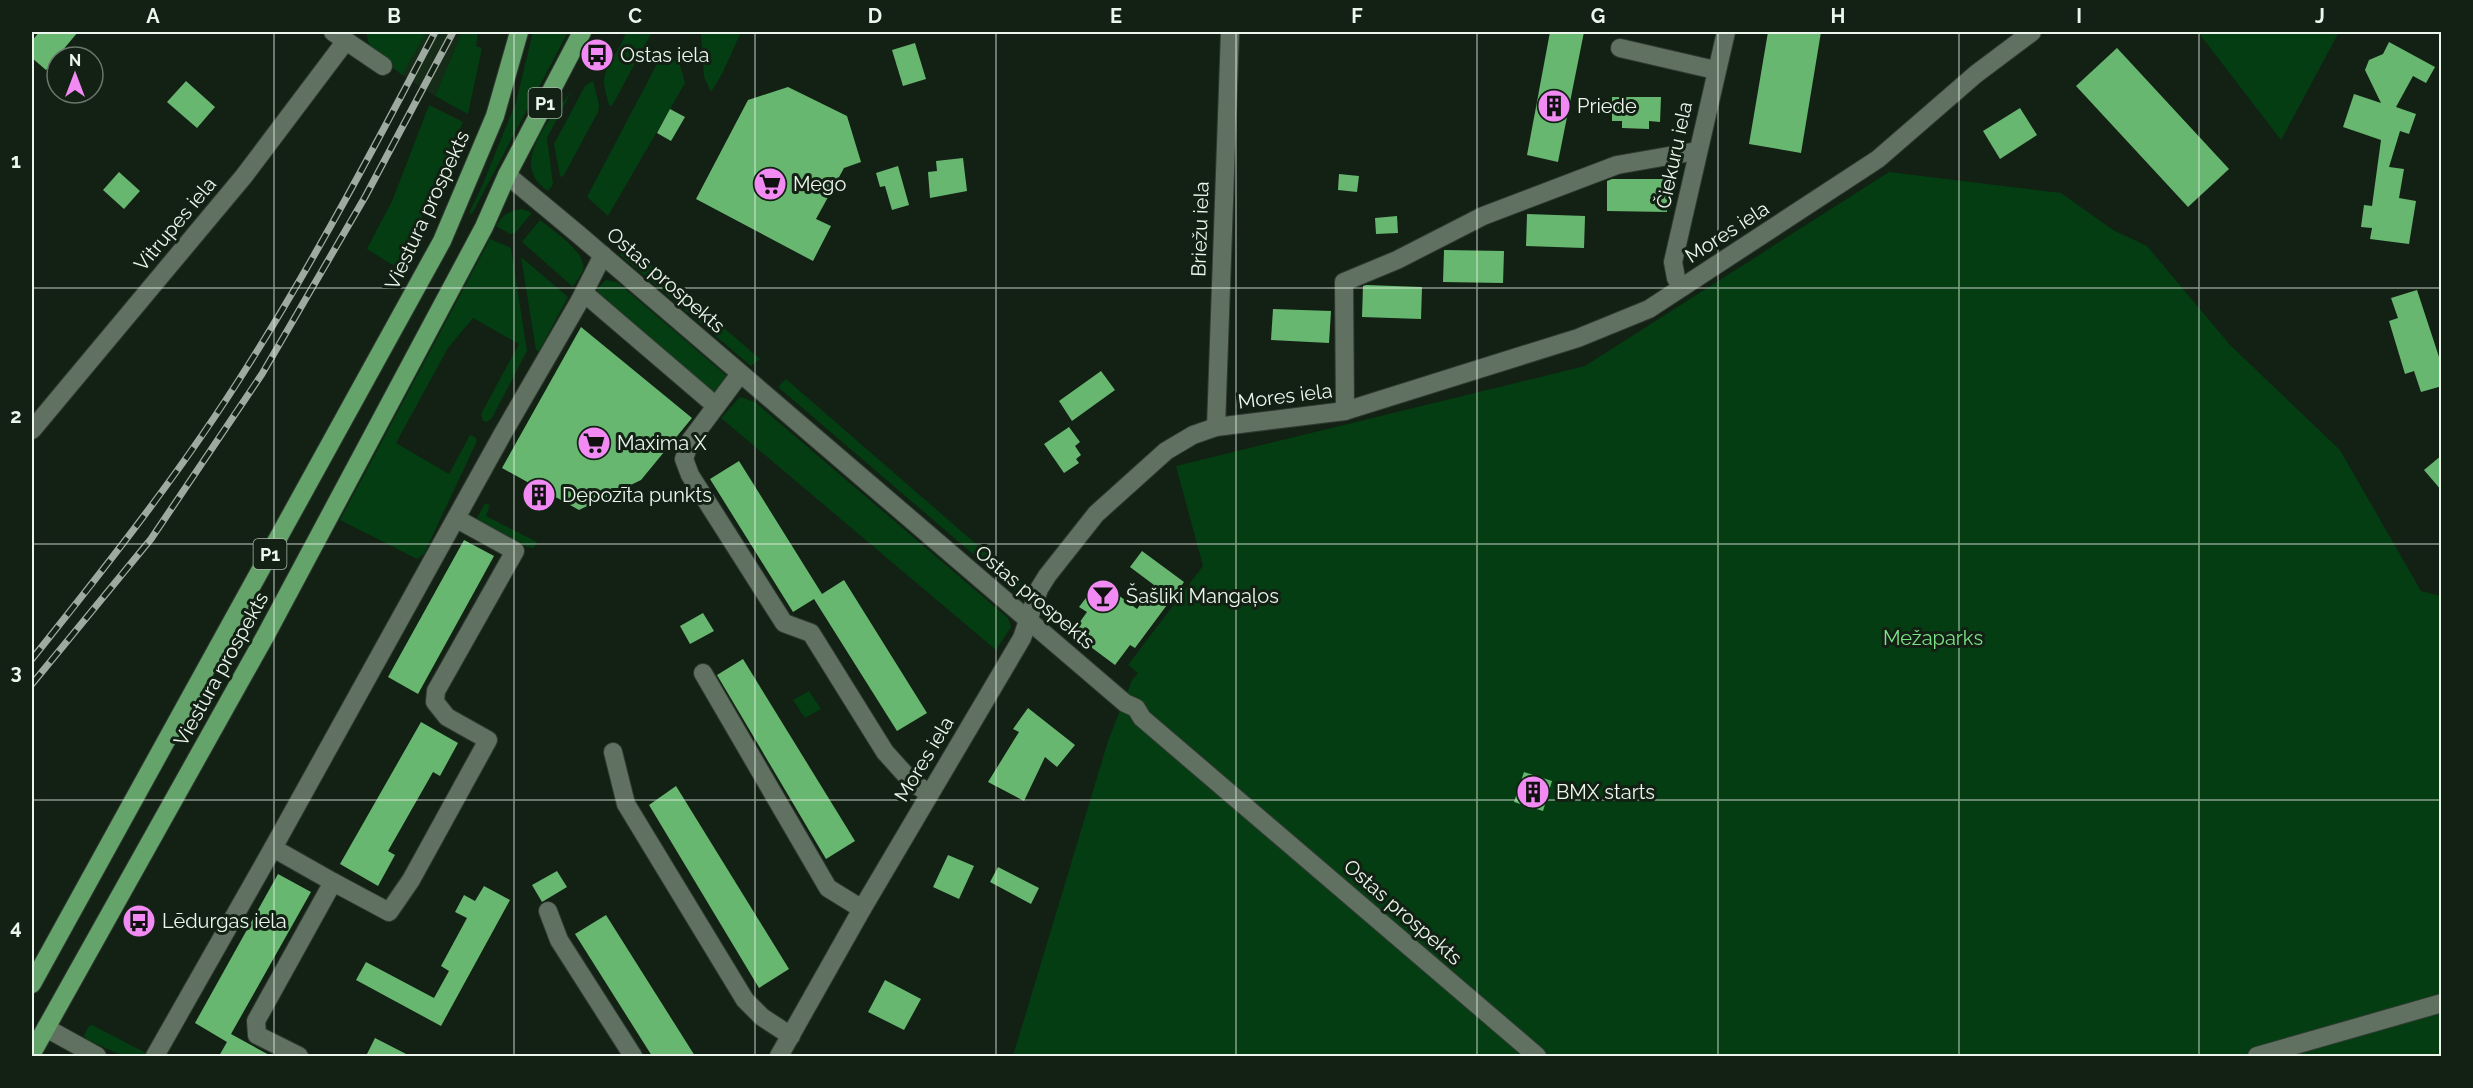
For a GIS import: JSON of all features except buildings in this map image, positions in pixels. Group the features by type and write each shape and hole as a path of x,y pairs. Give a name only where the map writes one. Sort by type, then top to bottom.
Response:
{"main road":[{"name":"Viestura prospekts","path":"32,984 442,241 495,116 519,32"},
{"name":"P1","path":"507,175 582,32"},
{"name":"Viestura prospekts","path":"32,1053 267,633 484,227 507,175"}],"street":[{"name":"Briežu iela","path":"1216,427 1230,32"},
{"name":"Čiekuru iela","path":"1682,287 1676,278 1673,262 1715,70 1726,32"},
{"name":"Mores iela","path":"779,1056 929,793 1022,638 1027,620 1047,576 1096,514 1166,451 1193,435 1216,427 1345,411 1622,322 1649,309 1878,159 1976,74 2032,32"},
{"path":"339,37 383,66"},
{"name":"Vitrupes iela","path":"32,430 244,176 339,37"},
{"path":"1620,48 1715,70"},
{"path":"1345,411 1344,282 1397,260 1483,216 1617,165 1697,151"},
{"name":"Ostas prospekts","path":"507,175 1027,620 1125,703 1136,708 1142,718 1535,1054"},
{"path":"155,1056 502,435 584,293 603,255"},
{"path":"584,293 716,406"},
{"path":"740,374 690,441 684,459 690,475 784,623 811,633 885,752 914,783 929,793"},
{"path":"273,848 389,912 411,880 488,740 447,717 435,702 436,691 515,550 457,519"},
{"path":"703,673 828,888 862,909"},
{"path":"613,752 626,804 740,991 762,1017 790,1036"},
{"path":"299,1056 257,1035 256,1021 333,882"},
{"path":"548,911 559,940 633,1056"},
{"path":"2257,1056 2442,1003"},
{"path":"46,1028 96,1056"}],"shaded area":[{"path":"427,32 462,32 435,96 402,75"}],"green space":[{"path":"366,32 427,32 402,75 370,49"},
{"path":"462,32 478,32 476,46 482,48 468,114 435,96"},
{"path":"533,32 568,32 472,214 469,213 516,102"},
{"path":"626,32 652,32 612,106 609,105 605,90 605,75"},
{"path":"701,32 741,32 711,92 704,77"},
{"path":"2198,32 2339,32 2281,140"},
{"path":"670,56 680,65 685,83 608,216 587,197 659,60"},
{"path":"593,81 599,105 598,112 563,177 560,176 554,144 585,86"},
{"path":"571,92 547,138 553,184 548,191 536,180 531,168 532,155 544,128"},
{"path":"429,105 463,122 437,187 396,267 367,249 393,199"},
{"name":"Mežaparks","path":"1889,172 2061,193 2113,230 2147,246 2230,345 2340,450 2421,591 2441,596 2441,1056 1013,1056 1108,741 1132,680 1138,673 1128,665 1203,566 1176,466 1585,366"},
{"path":"522,209 532,213 515,233 510,234 496,226 507,214"},
{"path":"540,220 568,242 580,256 583,270 573,287 522,242"},
{"path":"490,239 511,248 527,351 492,418 487,422 483,421 481,414 519,344 473,318 448,348 396,443 449,474 470,435 477,441 424,554 417,559 340,520"},
{"path":"625,245 760,359 751,366 620,255"},
{"path":"521,257 568,297 539,351 536,350"},
{"path":"606,280 617,282 728,377 720,391 710,393 598,296 597,289"},
{"path":"786,379 1021,583 1015,590 778,387"},
{"path":"740,397 755,402 1008,618 1011,627 996,650 721,418"},
{"path":"485,503 490,505 486,516 537,542 534,548 525,546 476,520"},
{"path":"809,691 821,709 805,718 793,700"},
{"path":"92,1025 146,1053 143,1056 123,1056 86,1039 84,1035"}],"railway":[{"path":"32,659 172,478 224,403 322,241 435,32"},
{"path":"32,684 151,539 262,374 365,197 453,32"}],"place":[{"name":"Ostas iela","path":"597,55"},
{"name":"Priede","path":"1554,106"},
{"name":"Mego","path":"770,184"},
{"name":"Maxima X","path":"594,443"},
{"name":"Depozīta punkts","path":"539,495"},
{"name":"Šašliki Mangaļos","path":"1103,596"},
{"name":"BMX starts","path":"1533,792"},
{"name":"Lēdurgas iela","path":"139,921"}]}
